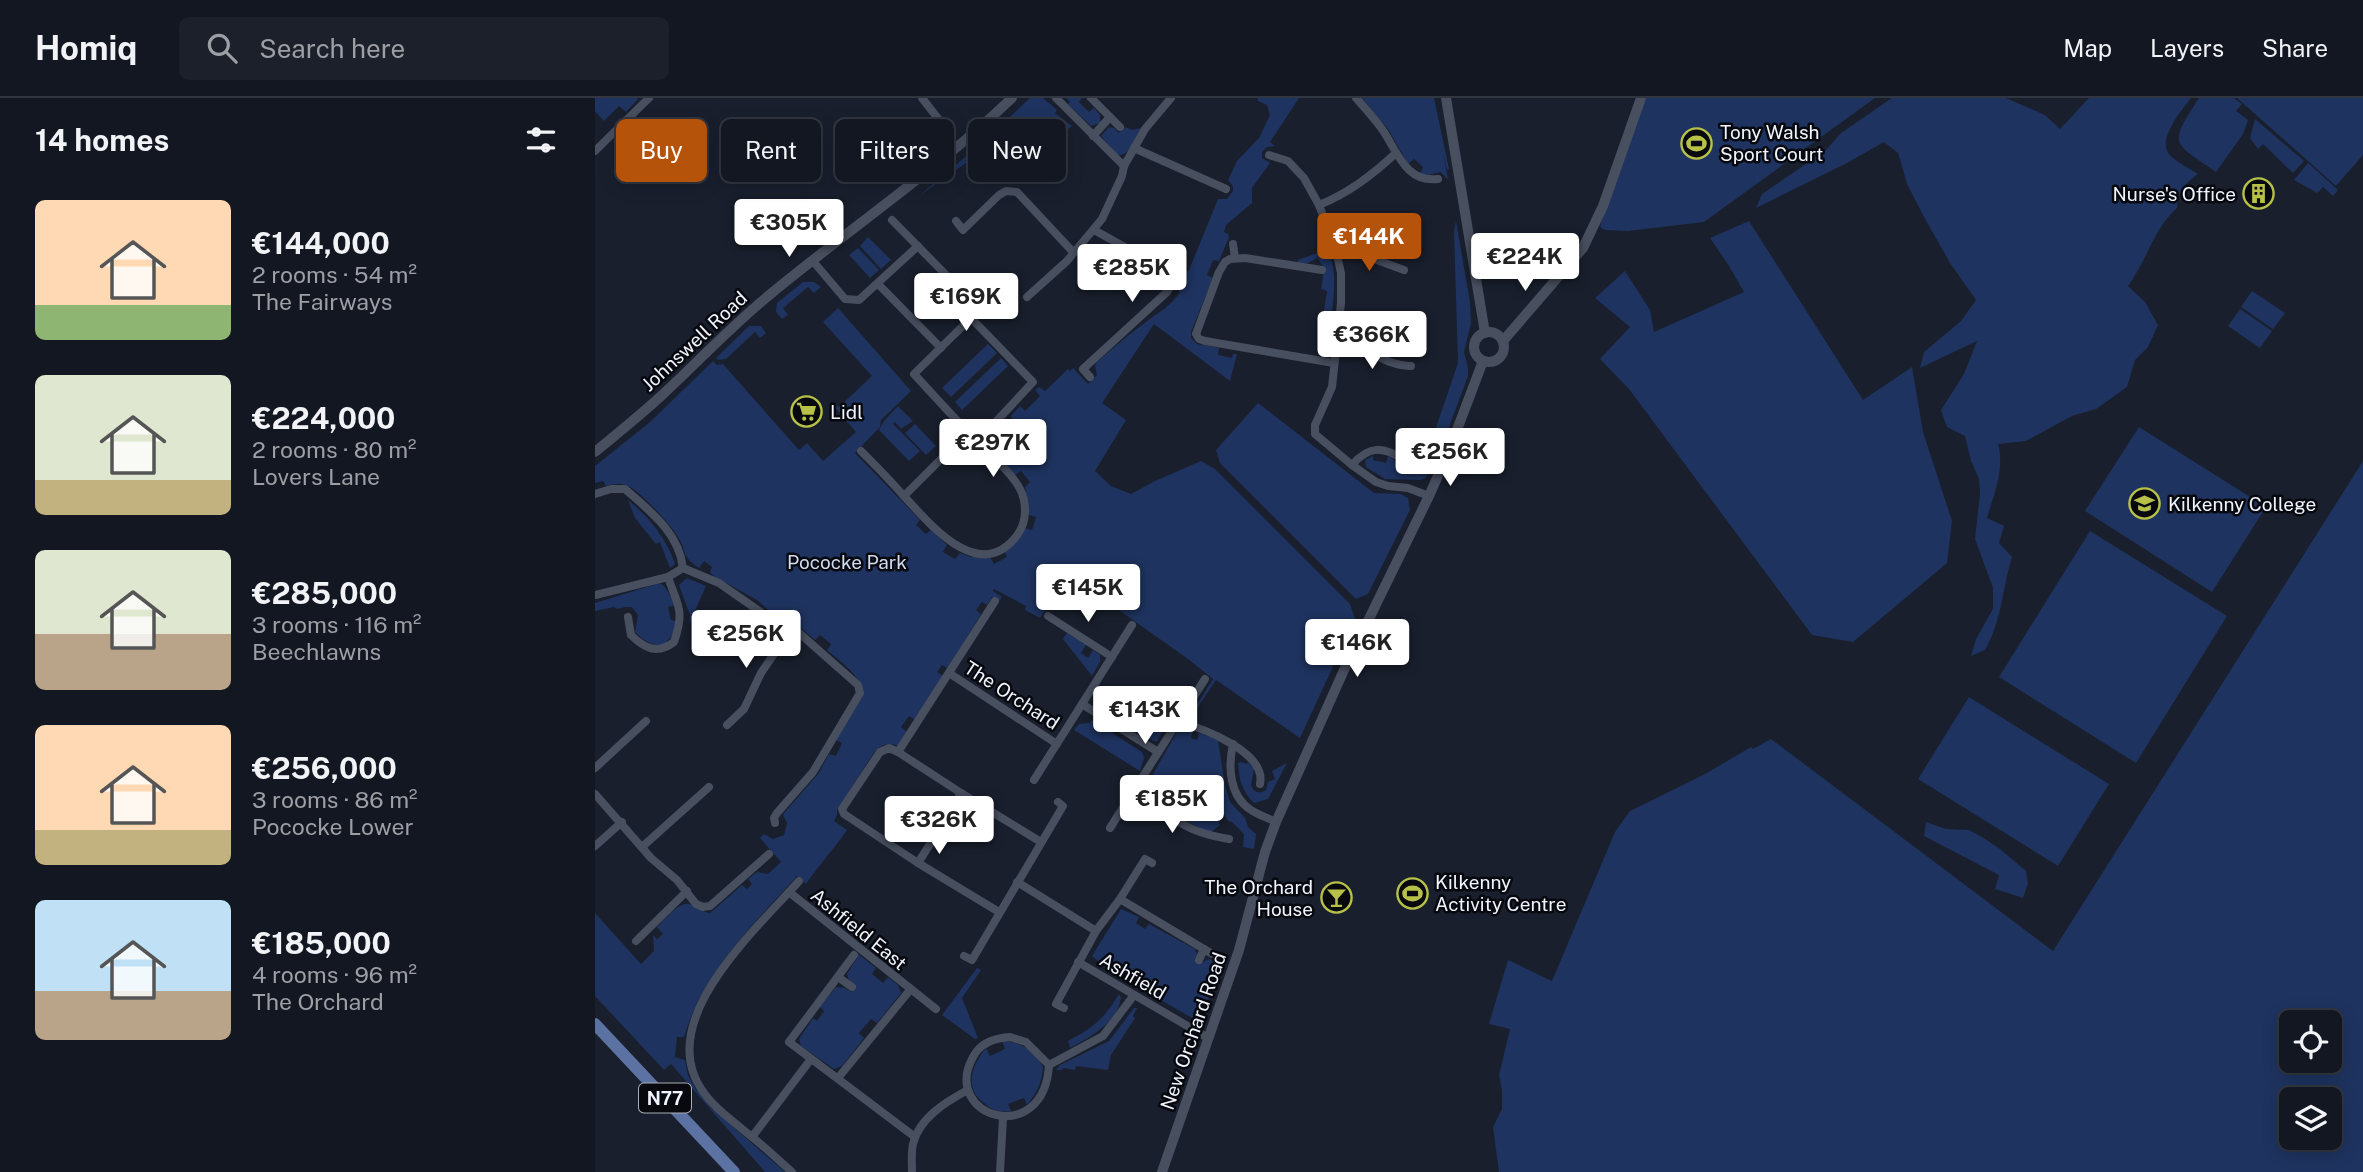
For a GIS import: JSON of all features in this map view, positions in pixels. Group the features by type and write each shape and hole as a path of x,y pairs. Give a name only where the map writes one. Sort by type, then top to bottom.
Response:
{"main road":[{"name":"N77","path":"595,1024 734,1172"}],"street":[{"path":"595,151 649,98"},
{"path":"922,98 938,119"},
{"name":"Johnswell Road","path":"595,452 659,398 757,305 923,177 973,136 1012,98"},
{"path":"1056,98 1124,166"},
{"path":"1091,98 1120,127"},
{"path":"1027,297 1102,219 1134,148 1151,119 1171,98"},
{"path":"1356,98 1383,131 1406,168 1418,177 1438,179"},
{"path":"1447,98 1485,333"},
{"path":"1503,341 1583,248 1603,206 1641,98"},
{"path":"1093,136 1110,117"},
{"path":"1134,148 1226,189"},
{"path":"1319,205 1352,190 1396,153"},
{"path":"1269,155 1288,161 1299,171 1319,205 1336,250 1342,289 1332,387 1314,430 1318,438 1382,485 1408,488 1429,496"},
{"path":"956,221 963,230 999,195 1006,191 1017,192 1073,252"},
{"path":"892,220 954,283 949,291 1033,382 977,442"},
{"path":"1090,377 1083,369 1167,292 1173,281 1170,272 1094,230"},
{"path":"1233,244 1235,258"},
{"path":"812,260 845,299 859,300 918,246"},
{"path":"1336,250 1350,250 1404,270"},
{"path":"1322,271 1235,258 1225,262 1196,336 1199,339 1334,363"},
{"path":"878,284 941,348"},
{"path":"861,451 959,548 972,553 987,554 1007,545 1021,529 1026,515 1024,501 1015,482 914,374 971,317"},
{"path":"1485,333 1493,333 1503,341 1504,350 1499,358 1492,362 1483,361 1476,355 1474,346 1478,337 1485,333"},
{"path":"1337,340 1354,342 1386,362 1411,366"},
{"name":"New Orchard Road","path":"1162,1172 1239,950 1265,852 1276,822 1363,628 1450,450 1483,361"},
{"path":"904,496 968,432"},
{"path":"1352,465 1360,455 1372,449 1395,454 1405,461"},
{"path":"595,494 611,489 625,489 662,523 674,540 683,568 719,583 789,632 798,632 858,685 860,693 813,772 777,813 775,823"},
{"path":"595,595 668,577 683,568"},
{"path":"628,617 631,635 651,650 659,650 674,642 681,622 681,609 668,577"},
{"name":"The Orchard","path":"898,752 995,601"},
{"path":"1048,616 1112,657"},
{"name":"The Orchard","path":"1034,780 1132,625"},
{"path":"727,725 744,709 761,673 789,632"},
{"name":"The Orchard","path":"949,673 1057,744"},
{"path":"1110,828 1205,679"},
{"name":"The Orchard","path":"1082,704 1158,752"},
{"path":"1179,722 1198,727 1233,744 1258,766 1261,777 1259,784"},
{"path":"595,768 644,726"},
{"path":"1233,744 1230,771 1238,798 1250,810 1276,822"},
{"path":"999,912 918,863 844,814 842,809 880,752 889,748 1041,842"},
{"path":"1140,784 1166,812 1194,832 1229,839"},
{"path":"642,847 703,788"},
{"path":"947,818 961,793"},
{"path":"595,794 651,858 703,907 710,906 769,854"},
{"path":"964,956 972,960 1063,806 1058,802"},
{"path":"595,846 622,822"},
{"path":"918,863 937,833"},
{"name":"Ashfield","path":"1064,1008 1056,1004 1096,931 1145,859 1152,863"},
{"name":"Ashfield East","path":"792,1172 713,1104 699,1086 690,1065 689,1041 699,1010 716,978 744,942 799,881"},
{"name":"Ashfield","path":"1017,882 1096,931"},
{"path":"636,941 687,891"},
{"name":"Ashfield East","path":"789,892 936,1009"},
{"path":"1120,899 1214,955"},
{"path":"1199,960 1204,949"},
{"name":"Ashfield East","path":"854,956 789,1042 915,1138"},
{"name":"Ashfield","path":"1078,962 1208,1038"},
{"path":"838,977 852,987"},
{"name":"Ashfield East","path":"838,1078 910,990"},
{"path":"1049,1065 1103,1036 1134,995"},
{"path":"1010,1037 1026,1042 1049,1065 1046,1086 1040,1098 1019,1114 1003,1118 980,1107 970,1096 967,1074 974,1055 986,1043 1010,1037"},
{"path":"753,1137 811,1059"},
{"path":"912,1172 915,1138 942,1105 968,1090"},
{"path":"1000,1172 1003,1118"}],"green space":[{"path":"595,98 638,99 626,112 619,106 604,121 595,111"},
{"path":"1030,98 1043,98 1063,119 1008,119"},
{"path":"1066,98 1082,98 1079,102 1089,112 1094,108 1100,115 1100,123 1091,126 1068,104 1070,102"},
{"name":"Pococke Park","path":"1258,98 1299,98 1270,142 1275,146 1267,147 1262,152 1262,158 1270,163 1252,188 1252,203 1226,225 1224,232 1229,237 1219,261 1213,260 1207,275 1213,278 1191,332 1191,338 1197,344 1219,348 1218,355 1232,358 1233,354 1237,354 1230,381 1154,324 1102,403 1126,420 1095,471 1111,486 1131,494 1201,461 1215,469 1350,604 1355,619 1300,738 1216,680 1191,714 1213,679 1068,574 1040,618 1025,610 1026,606 994,589 993,591 1002,597 999,601 992,597 987,605 982,602 976,610 981,614 948,668 942,665 937,672 943,676 915,720 909,716 901,727 907,732 898,746 886,744 875,751 837,810 834,821 847,830 806,884 797,876 731,950 704,991 684,1037 677,1037 675,1057 685,1060 688,1075 695,1088 711,1108 785,1172 765,1172 671,1064 664,1070 595,996 595,913 641,964 654,951 653,935 657,939 663,934 657,927 676,909 689,904 710,913 742,885 747,889 752,884 748,879 757,872 768,874 781,862 760,838 764,834 773,839 784,835 787,823 783,815 818,774 829,754 836,756 842,743 836,740 862,697 862,690 851,670 827,650 831,644 820,635 815,640 801,628 785,625 757,600 712,575 712,567 704,561 699,568 693,564 674,532 640,494 625,485 606,486 603,481 595,483 595,466 650,422 713,361 717,365 723,364 799,450 807,443 823,461 856,432 834,406 839,407 872,376 823,322 838,308 911,391 881,420 880,427 855,453 920,520 916,525 926,534 931,530 947,545 943,552 955,559 960,553 971,557 990,557 994,564 1007,557 1004,550 1025,528 1032,530 1036,517 1029,515 1025,487 1030,482 1021,471 1015,475 1001,461 1007,455 997,445 991,450 986,439 997,428 1007,430 1014,424 1011,416 1020,406 1025,411 1040,396 1035,390 1039,387 1045,391 1068,369 1070,371 1073,368 1088,384 1097,375 1097,362 1176,298 1180,292 1176,288 1178,276 1189,270 1218,199 1227,199 1233,191 1228,180 1237,161 1259,138 1270,115 1267,105 1258,101"},
{"path":"1362,98 1434,98 1449,169 1447,170 1443,152 1448,180 1441,172 1420,174 1423,167 1414,159 1408,164 1388,129"},
{"path":"1645,98 1875,98 1704,222 1628,231 1605,230 1600,227"},
{"path":"1892,98 2006,98 2045,115 2060,129 2089,98 2191,98 2168,133 2166,148 2175,160 2198,174 2183,188 2177,208 2162,225 2128,286 2145,302 2158,325 2148,347 2135,360 2127,387 2096,409 2072,416 2026,441 1998,444 1999,472 1987,518 2004,526 1999,543 2012,557 1991,639 1985,650 1971,656 1976,639 1993,609 1993,588 1975,539 1979,479 1965,436 1947,427 1941,410 1964,374 1977,341 1920,368 1924,352 1961,321 1976,300 1950,263 1924,217 1907,184 1898,153 1884,142 1756,208 1762,194 1825,151 1841,133"},
{"path":"2199,98 2234,98 2242,104 2236,111 2248,120 2243,134 2216,172 2190,154 2179,141 2182,125"},
{"path":"2237,98 2363,98 2363,155 2336,186"},
{"path":"2255,119 2304,161 2293,173 2263,144 2258,149 2250,138"},
{"path":"1109,127 1119,133 1125,127 1132,130 1141,128 1129,150 1117,155 1101,136"},
{"path":"968,155 968,161 954,171 954,166"},
{"path":"2308,163 2338,190 2333,196 2323,187 2317,193 2294,180"},
{"path":"1456,221 1470,302 1471,323 1464,352 1468,376 1443,443 1426,478 1385,479 1366,467 1365,460 1373,456 1373,460 1386,463 1388,456 1405,468 1409,467 1412,460 1424,463 1458,363 1454,231"},
{"path":"1749,221 1863,400 1912,367 1923,432 1952,521 1947,563 1853,642 1812,635 1629,389 1600,359 1630,327 1595,298 1625,271 1650,310 1654,332 1744,292 1710,238"},
{"path":"868,237 891,260 881,269 860,246"},
{"path":"858,248 879,270 870,278 849,255"},
{"path":"1328,249 1333,265 1334,289 1332,314 1327,315 1324,334 1330,337 1326,348 1318,349 1327,291 1321,289 1323,268 1317,258 1308,263 1298,263 1298,260"},
{"path":"803,282 814,282 821,287 814,293 808,287 783,308 788,315 782,319 776,312 777,303"},
{"path":"2252,291 2285,313 2273,329 2241,307"},
{"path":"2240,309 2272,331 2260,348 2228,326"},
{"path":"749,326 761,326 766,333 760,338 755,332 726,359 718,360 716,358"},
{"path":"988,344 997,353 951,397 942,388"},
{"path":"1001,358 1008,366 962,410 955,402"},
{"path":"1258,403 1374,493 1401,494 1408,498 1410,510 1368,594 1356,599 1220,463 1216,450"},
{"path":"898,406 913,421 901,429 895,422 893,424 920,451 909,461 879,430"},
{"path":"915,424 936,446 926,455 905,433"},
{"path":"2139,427 2266,507 2212,592 2085,511"},
{"path":"2363,461 2363,1172 1499,1172 1493,1127 1502,1109 1499,1075 1510,1029 1489,1024 1508,960 1552,981 1615,832 1630,811 1771,739 2053,951"},
{"path":"628,500 662,537 675,564 670,568 660,542 656,544 635,518"},
{"path":"2090,531 2227,616 2136,763 1999,677"},
{"path":"687,578 706,586 689,624 690,615 679,585"},
{"path":"660,583 676,605 668,607 671,620 676,621 676,632 663,645 644,640 635,632 638,615 632,607 595,611 595,603"},
{"path":"1067,633 1086,645 1081,653 1088,658 1093,650 1100,655 1100,662 1092,676 1063,639"},
{"path":"1101,690 1164,729 1157,741 1101,707"},
{"path":"1969,697 2109,784 2058,866 1918,779"},
{"path":"1092,720 1142,752 1144,758 1140,771 1074,730 1079,724"},
{"path":"1193,731 1191,738 1197,740 1199,733 1218,740 1230,802 1256,834 1254,849 1243,847 1244,834 1228,821 1224,814 1216,817 1220,825 1211,832 1193,825 1167,807 1171,801 1167,797 1162,802 1153,791 1149,781 1177,732"},
{"path":"1248,762 1254,769 1251,785 1259,792 1266,790 1268,782 1275,779 1272,771 1287,763 1268,799 1254,803 1242,785 1238,763"},
{"path":"1926,822 1946,829 1969,830 2000,849 2026,871 2028,883 2023,898 1995,889 1999,875 1924,836"},
{"path":"1121,909 1139,917 1136,923 1145,929 1149,924 1195,949 1201,963 1209,959 1220,962 1205,1011 1192,1018 1118,975 1121,969 1113,965 1109,970 1092,956"},
{"path":"853,950 876,968 872,974 883,983 888,977 898,985 901,993 877,1023 871,1019 859,1033 864,1038 842,1066 834,1069 801,1046 799,1039 813,1018 817,1021 824,1011 820,1007 836,987 852,992 856,986 847,974 858,957"},
{"path":"977,968 981,970 962,998 978,1038 975,1039 942,1015"},
{"path":"1119,994 1121,998 1118,1007 1108,1022 1070,1048 1068,1041 1097,1022"},
{"path":"1134,1008 1137,1008 1133,1016 1135,1018 1111,1055 1108,1070 1076,1066 1075,1070 1056,1070 1060,1065 1109,1041"},
{"path":"1002,1041 1026,1048 1043,1067 1038,1087 1027,1105 1024,1098 1008,1104 1011,1111 1007,1112 996,1110 977,1097 972,1083 974,1069 986,1048 990,1056 1005,1049"}],"place":[{"name":"Tony Walsh Sport Court","path":"1697,143"},
{"name":"Nurse's Office","path":"2259,194"},
{"name":"Lidl","path":"807,412"},
{"name":"Kilkenny College","path":"2145,504"},
{"name":"Kilkenny Activity Centre","path":"1412,893"},
{"name":"The Orchard House","path":"1336,898"}]}
